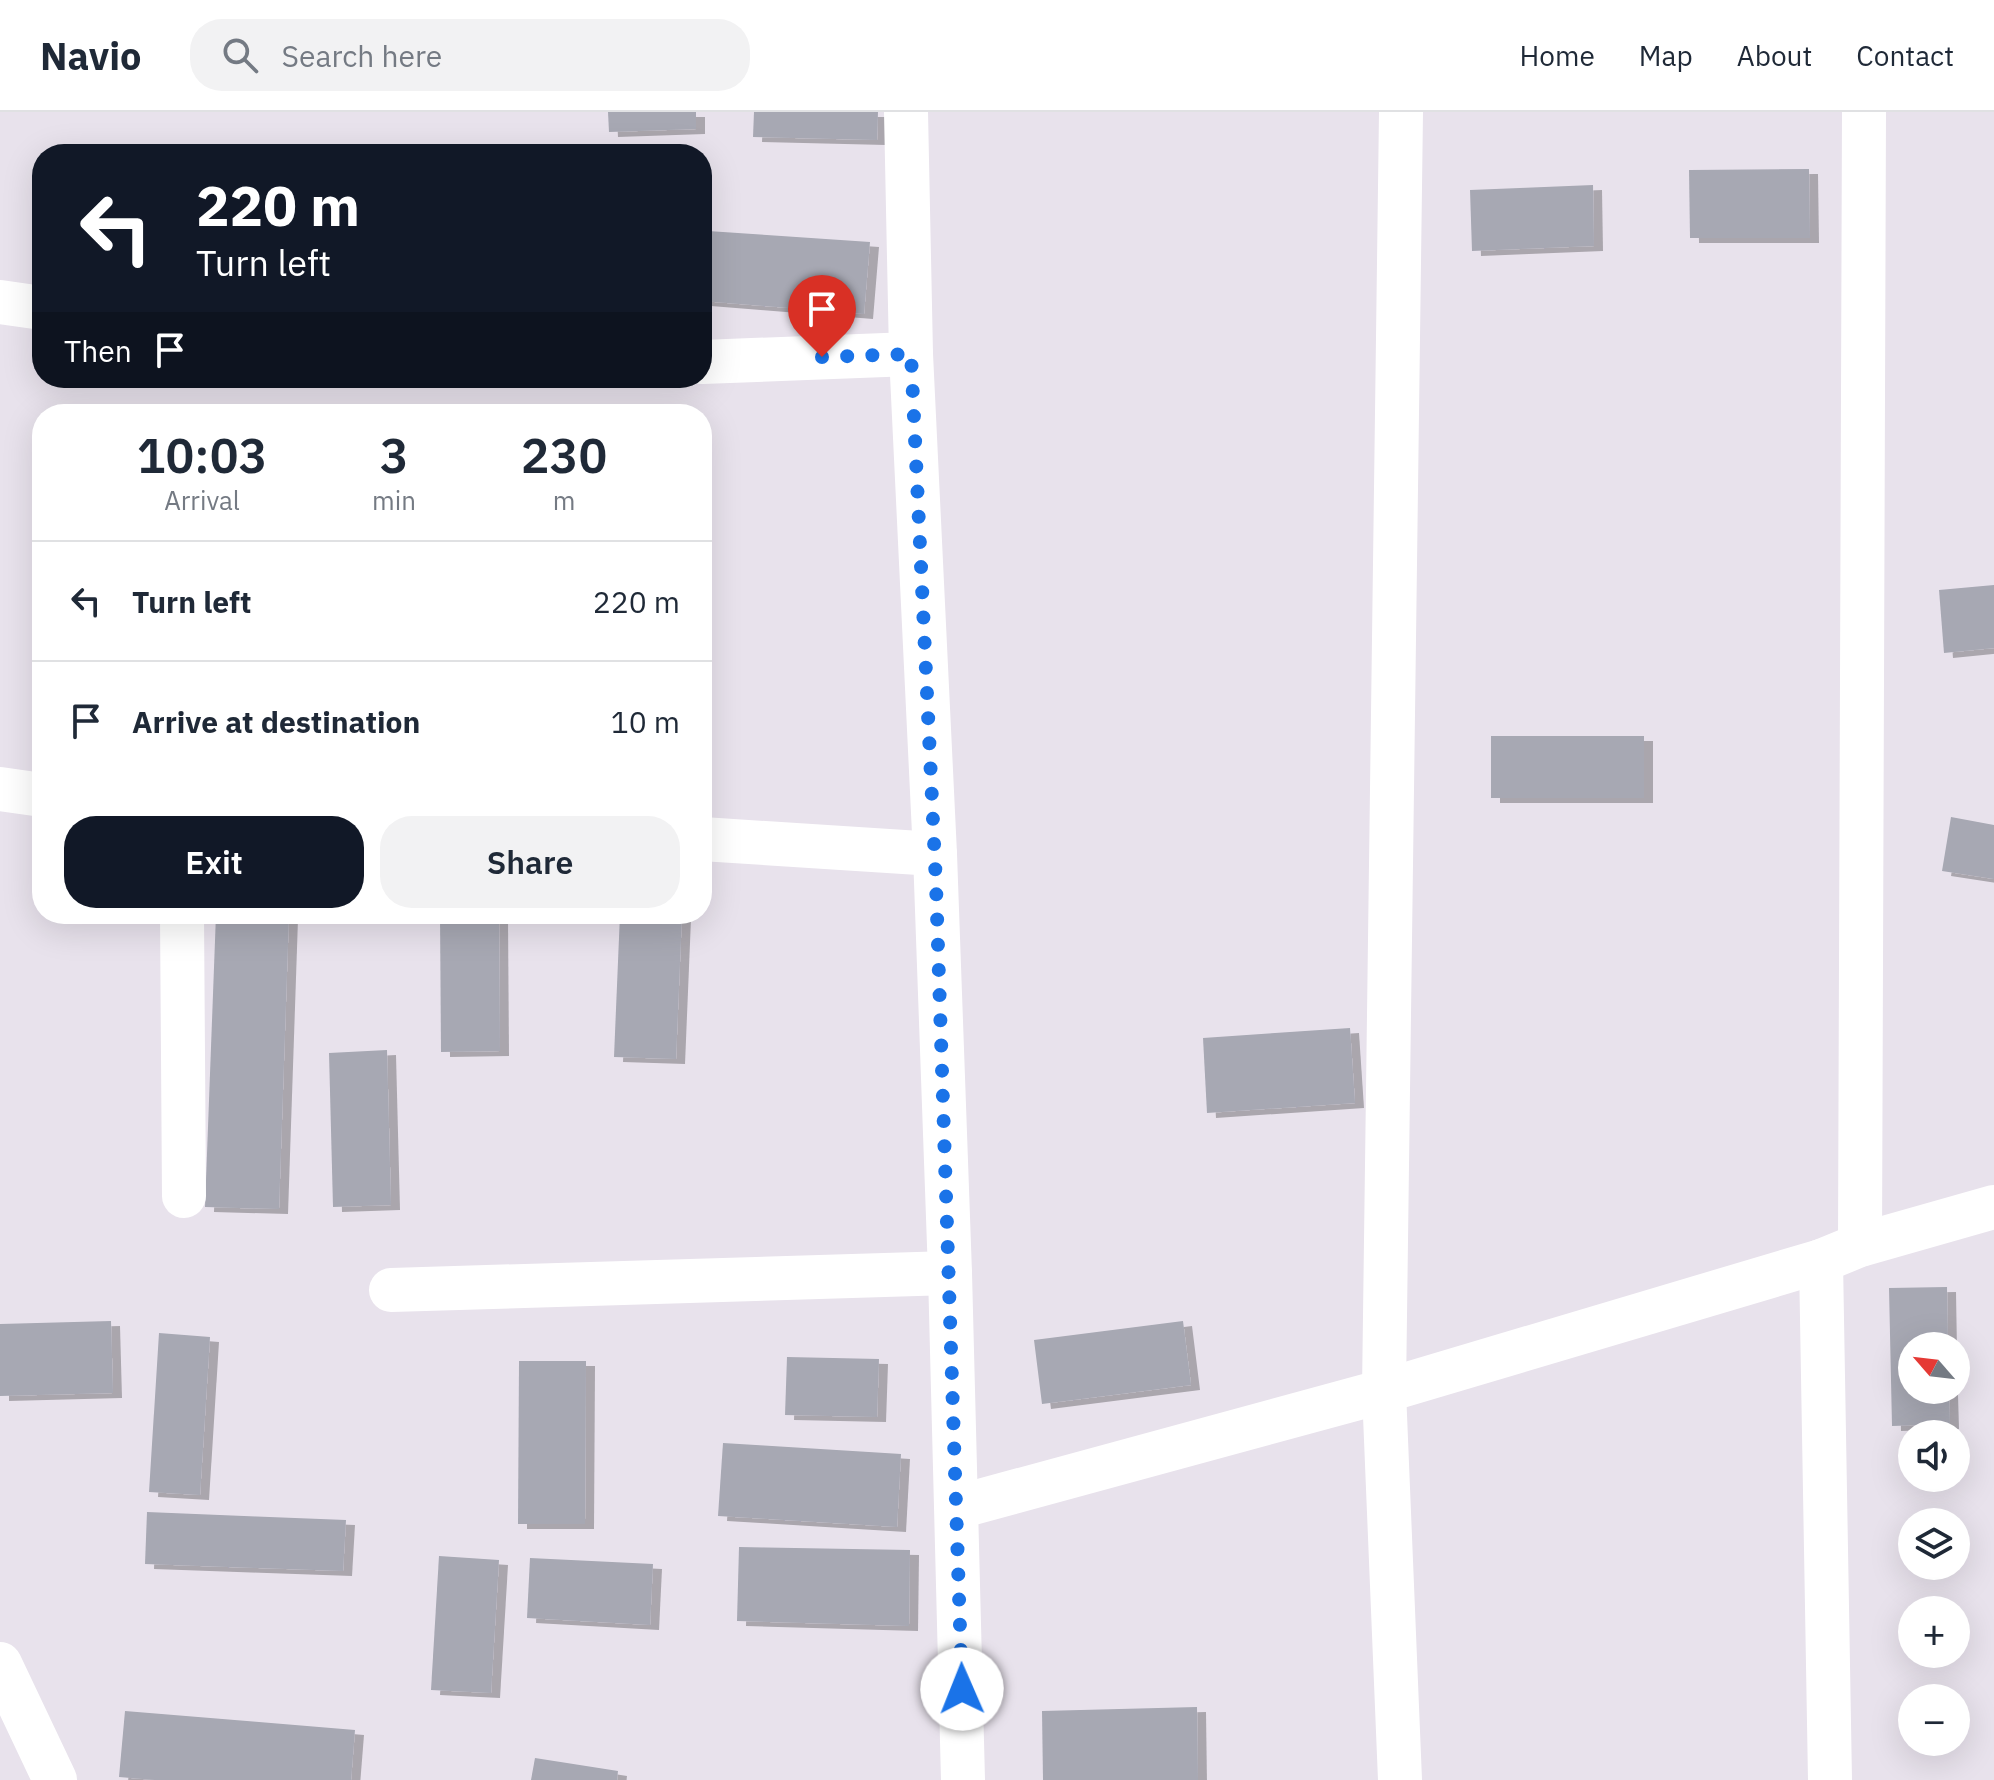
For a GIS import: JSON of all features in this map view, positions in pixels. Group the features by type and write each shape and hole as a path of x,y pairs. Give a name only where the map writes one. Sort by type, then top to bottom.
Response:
{"street":[{"path":"906,112 911,354 935,854 958,1507 963,1780"},
{"path":"1400,1780 1384,1391 1401,112"},
{"path":"1830,1780 1864,112"},
{"path":"0,302 32,307"},
{"path":"712,362 911,354"},
{"path":"0,789 32,794"},
{"path":"712,840 935,854"},
{"path":"182,924 184,1196"},
{"path":"958,1507 1384,1391 1994,1207"},
{"path":"391,1290 950,1273"},
{"path":"0,1664 55,1780"}],"building":[{"path":"608,112 696,112 696,129 609,132"},
{"path":"754,112 878,112 877,140 753,137"},
{"path":"1809,169 1810,238 1690,238 1689,170"},
{"path":"1593,185 1594,246 1472,251 1470,190"},
{"path":"712,231 870,242 864,314 712,302"},
{"path":"1994,585 1994,648 1944,653 1939,590"},
{"path":"1491,736 1644,736 1644,798 1491,798"},
{"path":"1951,817 1994,825 1994,879 1942,871"},
{"path":"216,924 289,924 279,1209 205,1207"},
{"path":"440,924 499,924 500,1051 441,1052"},
{"path":"620,924 682,924 676,1059 614,1057"},
{"path":"1350,1028 1355,1103 1207,1113 1203,1038"},
{"path":"387,1050 391,1205 333,1207 329,1053"},
{"path":"1947,1287 1948,1332 1898,1332 1898,1404 1949,1404 1950,1420 1898,1420 1898,1426 1892,1426 1889,1288"},
{"path":"111,1321 113,1393 0,1396 0,1324"},
{"path":"1183,1321 1191,1385 1042,1404 1034,1340"},
{"path":"159,1333 210,1337 200,1495 149,1492"},
{"path":"787,1357 879,1359 877,1417 785,1415"},
{"path":"519,1361 586,1361 585,1524 518,1524"},
{"path":"723,1443 901,1454 897,1527 718,1516"},
{"path":"147,1512 346,1520 343,1571 145,1564"},
{"path":"739,1547 910,1550 909,1626 737,1621"},
{"path":"439,1556 499,1560 491,1693 431,1690"},
{"path":"530,1558 653,1564 650,1625 527,1618"},
{"path":"1197,1707 1198,1780 1043,1780 1042,1711"},
{"path":"125,1711 355,1730 351,1780 155,1780 119,1777"},
{"path":"535,1758 618,1771 617,1780 531,1780"}],"route":[{"path":"822,357 911,354 936,884 962,1689"}]}
